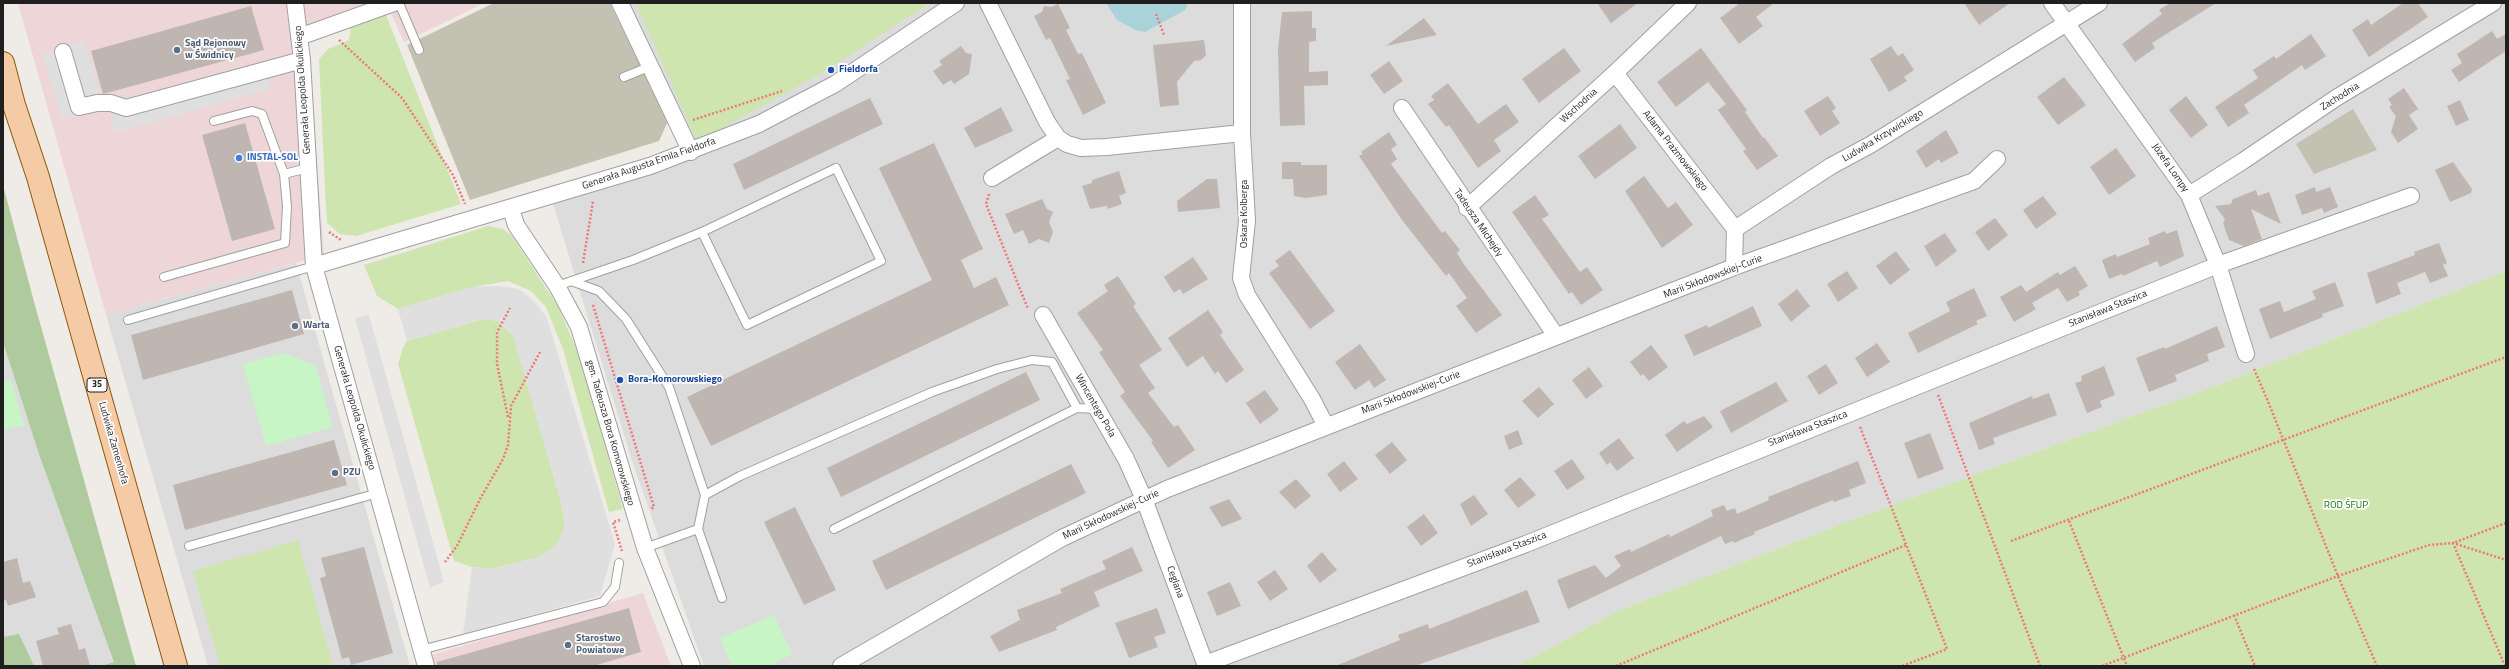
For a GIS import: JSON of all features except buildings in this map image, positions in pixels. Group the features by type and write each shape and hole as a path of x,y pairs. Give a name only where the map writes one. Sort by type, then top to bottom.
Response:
{"main road":[{"name":"Ludwika Zamenhofa","path":"3,63 8,98 38,177 176,666"}],"street":[{"name":"Generała Leopolda Okulickiego","path":"295,3 302,60 314,266 426,666"},
{"path":"299,37 394,3"},
{"path":"620,3 691,152"},
{"name":"Generała Augusta Emila Fieldorfa","path":"314,266 511,209 691,152 759,124 835,84 956,3"},
{"path":"988,3 1047,122 1058,138 1067,144 1080,148 1107,148 1242,132"},
{"name":"Oskara Kolberga","path":"1242,3 1242,132 1247,221 1241,278 1247,295 1312,399 1326,426"},
{"name":"Wschodnia","path":"1468,208 1615,73 1688,3"},
{"name":"Józefa Lompy","path":"2052,3 2189,195 2218,265 2246,354"},
{"name":"Ludwika Krzywickiego","path":"1735,229 1831,166 1870,145 2099,3"},
{"name":"Zachodnia","path":"2189,195 2243,161 2336,98 2493,3"},
{"path":"63,52 79,107 97,103 111,103 126,108 302,60"},
{"name":"Adama Prażmowskiego","path":"1615,73 1735,229"},
{"name":"Tadeusza Michejdy","path":"1402,108 1468,208 1556,336"},
{"path":"992,178 1058,138"},
{"name":"Marii Skłodowskiej-Curie","path":"841,666 1062,538 1144,499 1326,426 1734,267 1974,181 1997,159"},
{"name":"Stanisława Staszica","path":"1205,665 1526,544 2218,265 2411,196"},
{"name":"gen. Tadeusza Bora Komorowskiego","path":"511,209 516,224 564,284 579,327 645,548 692,666"},
{"path":"1734,267 1735,229"},
{"name":"Wincentego Pola","path":"1036,314 1097,409 1126,459 1144,499"},
{"name":"Ceglana","path":"1144,499 1205,665"}],"lane":[{"path":"399,3 419,50"},
{"path":"624,77 651,66"},
{"path":"164,277 285,243 287,206 284,174 262,114 252,111 214,121"},
{"path":"284,174 308,168"},
{"path":"564,284 634,260 702,232 836,168 881,261 747,325 702,232"},
{"path":"128,320 314,266"},
{"path":"564,284 599,291 626,319 669,387 705,495 698,529 722,598"},
{"path":"705,495 740,476 932,392 997,369 1032,360 1052,362 1077,408"},
{"path":"834,529 1077,408 1097,409"},
{"path":"190,546 378,493"},
{"path":"645,548 698,529"},
{"path":"421,650 603,602 615,587 619,563"}],"path":[{"path":"1156,14 1164,35"},
{"path":"332,42 339,40 402,98 453,175 467,209"},
{"path":"678,124 788,89"},
{"path":"992,178 986,204 1036,314"},
{"path":"585,276 583,266 584,254 594,198"},
{"path":"326,227 329,232 344,241"},
{"path":"445,562 457,546 480,499 503,459 508,445 508,419 497,364 497,332 510,308"},
{"path":"508,419 511,406 540,352"},
{"path":"2246,354 2284,441 2338,576 2377,666"},
{"path":"2012,542 2506,357"},
{"path":"1932,380 2040,666"},
{"path":"1854,411 1947,649 1902,666"},
{"path":"2069,521 2127,666"},
{"path":"2102,666 2338,576 2429,545 2454,543 2506,523"},
{"path":"2454,543 2506,560"},
{"path":"2454,543 2505,666"},
{"path":"1616,666 1906,545"},
{"path":"2234,615 2255,666"}],"shaded area":[{"path":"18,3 484,3 404,42 391,13 308,42 324,255 106,315"},
{"path":"494,3 610,3 668,121 659,141 470,200 407,45"},
{"path":"625,3 2506,3 2506,271 2218,385 1865,515 1620,610 1517,666 704,666 633,464 553,204 696,157"},
{"path":"84,40 104,108 63,120 43,54"},
{"path":"267,73 270,89 114,133 110,117"},
{"path":"2353,109 2377,150 2314,174 2296,144"},
{"path":"3,211 134,666 3,666"},
{"path":"296,263 410,666 208,666 106,315"},
{"path":"500,286 519,289 535,302 547,318 615,544 600,596 463,634 472,567 492,569 539,557 556,546 565,528 562,506 513,336 498,321 483,319 407,341 398,309 473,287"},
{"path":"369,315 444,582 430,588 355,318"},
{"name":"Starostwo Powiatowe","path":"643,593 671,666 434,666 431,655"}],"green space":[{"path":"636,3 930,3 822,73 697,142"},
{"path":"386,15 461,204 356,236 340,234 327,223 319,59 328,49 349,40 351,26"},
{"path":"3,185 33,298 136,666 101,666 114,662 39,454 3,342"},
{"path":"488,226 503,229 512,236 558,307 580,357 623,509 609,512 563,349 546,307 531,291 508,281 473,287 398,309 377,296 364,265"},
{"name":"ROD ŚFUP","path":"2506,271 2506,666 1517,666 1620,610 1865,515 2218,385"},
{"path":"483,319 498,321 514,336 562,506 565,528 556,546 539,557 492,569 472,567 454,561 398,364 407,341"},
{"path":"284,353 316,366 332,427 266,446 243,364"},
{"path":"11,380 24,425 3,430 3,382"},
{"path":"298,540 333,666 220,666 193,571"},
{"path":"774,615 792,654 768,666 732,666 720,638"},
{"path":"19,634 34,666 3,666 3,637"}],"water":[{"path":"1106,3 1188,3 1185,10 1145,32 1135,30 1117,20"}],"place":[{"name":"Sąd Rejonowy w Świdnicy","path":"177,50"},
{"name":"Fieldorfa","path":"831,70"},
{"name":"INSTAL-SOL","path":"239,158"},
{"name":"Warta","path":"295,326"},
{"name":"Bora-Komorowskiego","path":"620,380"},
{"name":"PZU","path":"335,473"},
{"name":"Starostwo Powiatowe","path":"568,645"}]}
